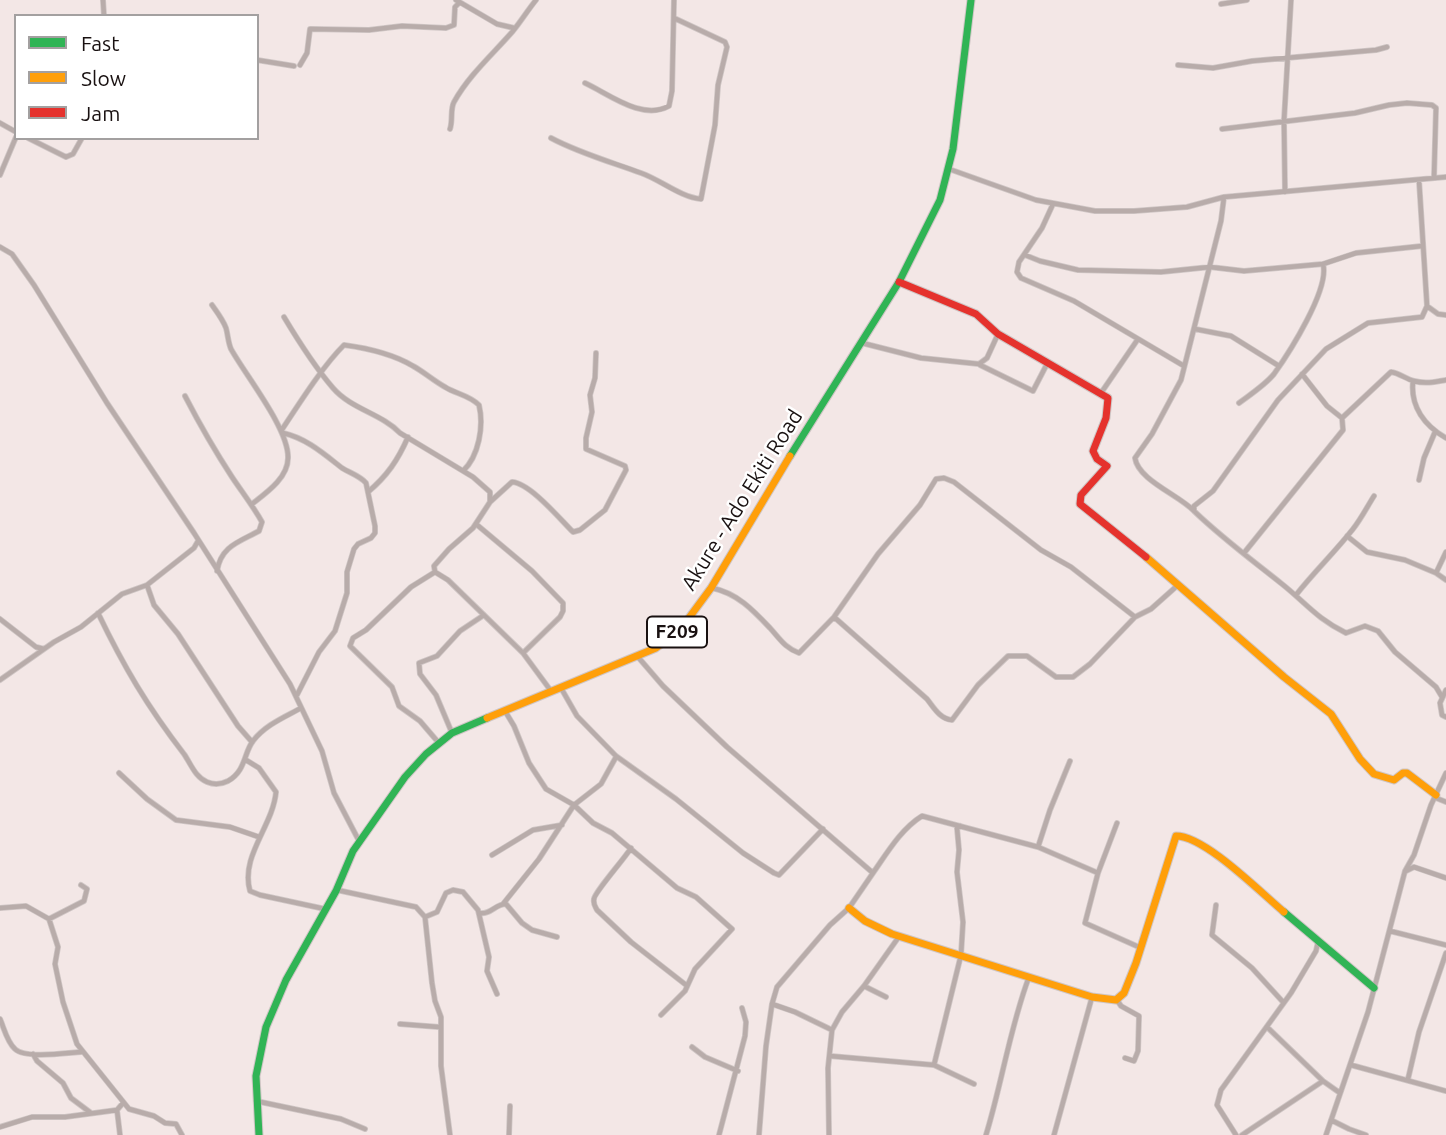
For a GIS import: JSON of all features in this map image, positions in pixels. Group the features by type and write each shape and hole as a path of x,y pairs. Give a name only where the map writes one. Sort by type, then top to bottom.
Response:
{"street":[{"path":"450,129 454,102 479,66 515,29 536,0"},
{"path":"585,83 619,101 652,112 669,106 672,91 674,0"},
{"name":"Akure - Ado Ekiti Road","path":"259,1135 256,1074 262,1041 279,996 337,890 358,839 368,831 413,765 438,742 453,733 656,648 680,630 711,588 899,282 940,200 949,169 971,0"},
{"path":"1221,4 1247,0"},
{"path":"1284,192 1284,121 1292,0"},
{"path":"259,60 297,66 307,53 310,29 369,30 402,26 446,28 454,25 458,2 497,24 515,29"},
{"path":"551,138 701,199 715,125 718,86 727,47 725,42 715,36 674,18"},
{"path":"1178,65 1213,68 1251,61 1387,47"},
{"path":"1222,129 1355,113 1389,105 1432,105 1436,108 1434,178"},
{"path":"0,175 14,140"},
{"path":"32,140 66,157 73,154 81,140"},
{"path":"949,169 1029,198 1094,211 1134,211 1187,206 1224,197 1446,177"},
{"path":"1194,512 1194,506 1213,491 1278,400 1326,349 1368,323 1422,317 1427,306 1419,180"},
{"path":"1224,197 1221,221 1181,380 1135,458 1136,465 1143,474 1296,595 1321,620 1346,632 1365,626 1378,631 1395,652 1436,687 1442,697"},
{"path":"1054,204 1017,268 1021,278 1074,302 1184,366"},
{"path":"1025,255 1078,270 1161,272 1210,267 1244,271 1323,264 1356,253 1422,246"},
{"path":"0,247 12,254 34,285 107,403 257,631 296,696 323,751 334,793 358,839"},
{"path":"1239,403 1265,383 1279,366 1311,313 1323,280 1323,264"},
{"path":"899,282 976,314 998,334 1108,398 1110,406 1093,451 1097,459 1107,466 1081,495 1079,503 1283,677 1331,714 1360,759 1374,774 1394,780 1407,773 1446,802"},
{"path":"212,305 225,327 229,345 282,432 288,452 286,466 270,489 253,504"},
{"path":"1427,306 1438,314 1446,315"},
{"path":"284,317 320,374 333,389 486,487 490,492 490,502"},
{"path":"1195,329 1231,336 1279,366"},
{"path":"979,364 987,358 998,334"},
{"path":"1101,393 1138,339"},
{"path":"860,343 921,358 979,364 1033,391 1048,362"},
{"path":"282,432 320,374 344,345 352,346 394,357 446,388 473,399 480,410 477,449 463,471"},
{"path":"551,691 523,653 448,580 435,572 434,566 475,524 490,502 512,482 519,483 573,532 580,530 605,510 626,470 625,466 586,449 592,412 590,395 595,378 596,353"},
{"path":"1342,418 1391,372 1413,381 1432,383 1446,380"},
{"path":"1244,553 1343,430 1342,418 1327,406 1302,374"},
{"path":"1413,381 1412,392 1420,415 1435,432 1446,438"},
{"path":"185,396 232,477 253,504 262,522 262,528 224,552 219,559 217,573"},
{"path":"282,432 323,451 345,470 363,480 368,492 375,533 354,549 346,572 347,593 335,631 319,652 296,696"},
{"path":"1419,481 1424,458 1435,432"},
{"path":"368,492 386,476 408,437"},
{"path":"711,588 732,593 770,628 787,648 799,653 834,617 878,554 920,505 936,479 944,478 954,482 1041,551 1071,567 1135,617"},
{"path":"1296,595 1306,580 1319,569 1356,525 1374,496"},
{"path":"475,524 532,571 563,603 560,617 523,653"},
{"path":"1347,536 1367,552 1405,560 1446,580"},
{"path":"0,680 81,627 122,594 147,585 194,548 198,541"},
{"path":"1436,573 1446,552"},
{"path":"435,572 411,587 366,630 353,638 350,646 392,687 400,706 421,721 438,742"},
{"path":"147,585 154,606 178,634 238,726 252,741"},
{"path":"834,617 927,699 939,714 951,720 978,685 1008,656 1027,656 1056,677 1073,677 1090,664 1135,617 1151,609 1178,585"},
{"path":"98,613 130,678 169,738 199,777 211,783 229,780 246,760 252,741 269,726 302,708"},
{"path":"453,733 436,695 420,674 419,663 437,656 460,631 485,615"},
{"path":"0,619 44,649"},
{"path":"637,657 663,686 727,747 873,873"},
{"path":"561,687 577,716 616,756 638,770 743,853 774,873 779,875 785,870 823,829"},
{"path":"1446,690 1440,710 1446,717"},
{"path":"504,710 541,783 574,805 593,823 612,833 677,888 696,897 732,929 695,969 685,991 661,1015"},
{"path":"479,913 488,913 503,904 540,859 574,805 601,784 616,756"},
{"path":"246,760 259,768 276,792 268,822 259,837 247,872 250,891 326,909"},
{"path":"1038,847 1049,810 1070,761"},
{"path":"119,773 147,799 176,820 230,827 259,837"},
{"path":"1326,1135 1351,1065 1405,871 1414,855 1431,804 1446,773"},
{"path":"759,1135 766,1046 772,1004 780,982 830,925 849,908 899,837 914,821 922,816 1038,847 1098,873"},
{"path":"1117,824 1098,873 1085,923 1141,948"},
{"path":"492,855 524,834 562,825"},
{"path":"934,1065 961,955 963,922 956,834 960,826"},
{"path":"1116,1000 1124,993 1141,948 1176,836 1186,836 1203,844 1374,988"},
{"path":"631,848 609,880 597,891 593,898 594,904 631,942 686,985"},
{"path":"1405,871 1414,867 1446,878"},
{"path":"49,919 84,901 87,889 82,885"},
{"path":"337,890 416,907 425,917 432,983 441,1017 439,1027 442,1078 450,1135"},
{"path":"425,917 437,912 446,892 463,892 479,913 489,957 486,971 497,994"},
{"path":"503,904 514,911 522,923 532,930 557,937"},
{"path":"1216,905 1212,935 1252,968 1283,1002"},
{"path":"0,908 26,906 49,919 58,947 55,964 62,1002 76,1044 132,1111 154,1116 165,1123 176,1124 182,1135"},
{"path":"849,908 876,928 898,938 922,942 1092,997 1116,1000 1139,1016 1138,1051 1134,1061 1125,1058"},
{"path":"1390,931 1446,945"},
{"path":"829,1135 832,1030 842,1012 898,938"},
{"path":"1236,1135 1216,1100 1306,969 1318,942"},
{"path":"1408,1079 1419,1032 1446,953"},
{"path":"986,1135 1029,976"},
{"path":"864,986 886,997"},
{"path":"1054,1135 1092,997"},
{"path":"772,1004 832,1030"},
{"path":"719,1135 745,1037 746,1022 742,1008"},
{"path":"0,1019 13,1048 19,1051 81,1052"},
{"path":"400,1024 439,1027"},
{"path":"1267,1027 1323,1081 1340,1093"},
{"path":"692,1047 705,1057 738,1071"},
{"path":"32,1053 37,1061 63,1083 71,1098 91,1113"},
{"path":"830,1056 934,1065 974,1084"},
{"path":"1351,1065 1446,1091"},
{"path":"1242,1135 1323,1081"},
{"path":"256,1101 341,1119 365,1129"},
{"path":"0,1126 32,1117 65,1117 117,1110 123,1103"},
{"path":"509,1135 510,1106"},
{"path":"117,1110 120,1135"},
{"path":"1331,1120 1366,1135"}],"traffic: fast":[{"path":"790,456 899,282 940,200 953,149 971,0"},
{"path":"259,1135 256,1076 266,1027 286,980 336,891 353,851 405,777 426,754 452,733 487,718"},
{"path":"1284,912 1374,988"}],"traffic: slow":[{"path":"487,718 656,648 680,630 711,588 790,456"},
{"path":"1146,557 1284,677 1331,714 1360,759 1374,774 1394,780 1407,773 1436,795"},
{"path":"849,908 865,921 892,934 1092,997 1116,1000 1124,993 1136,963 1176,836 1188,838 1217,855 1284,912"}],"traffic: jam":[{"path":"899,282 976,314 998,334 1108,398 1106,418 1093,451 1097,459 1107,466 1081,495 1080,504 1146,557"}]}
